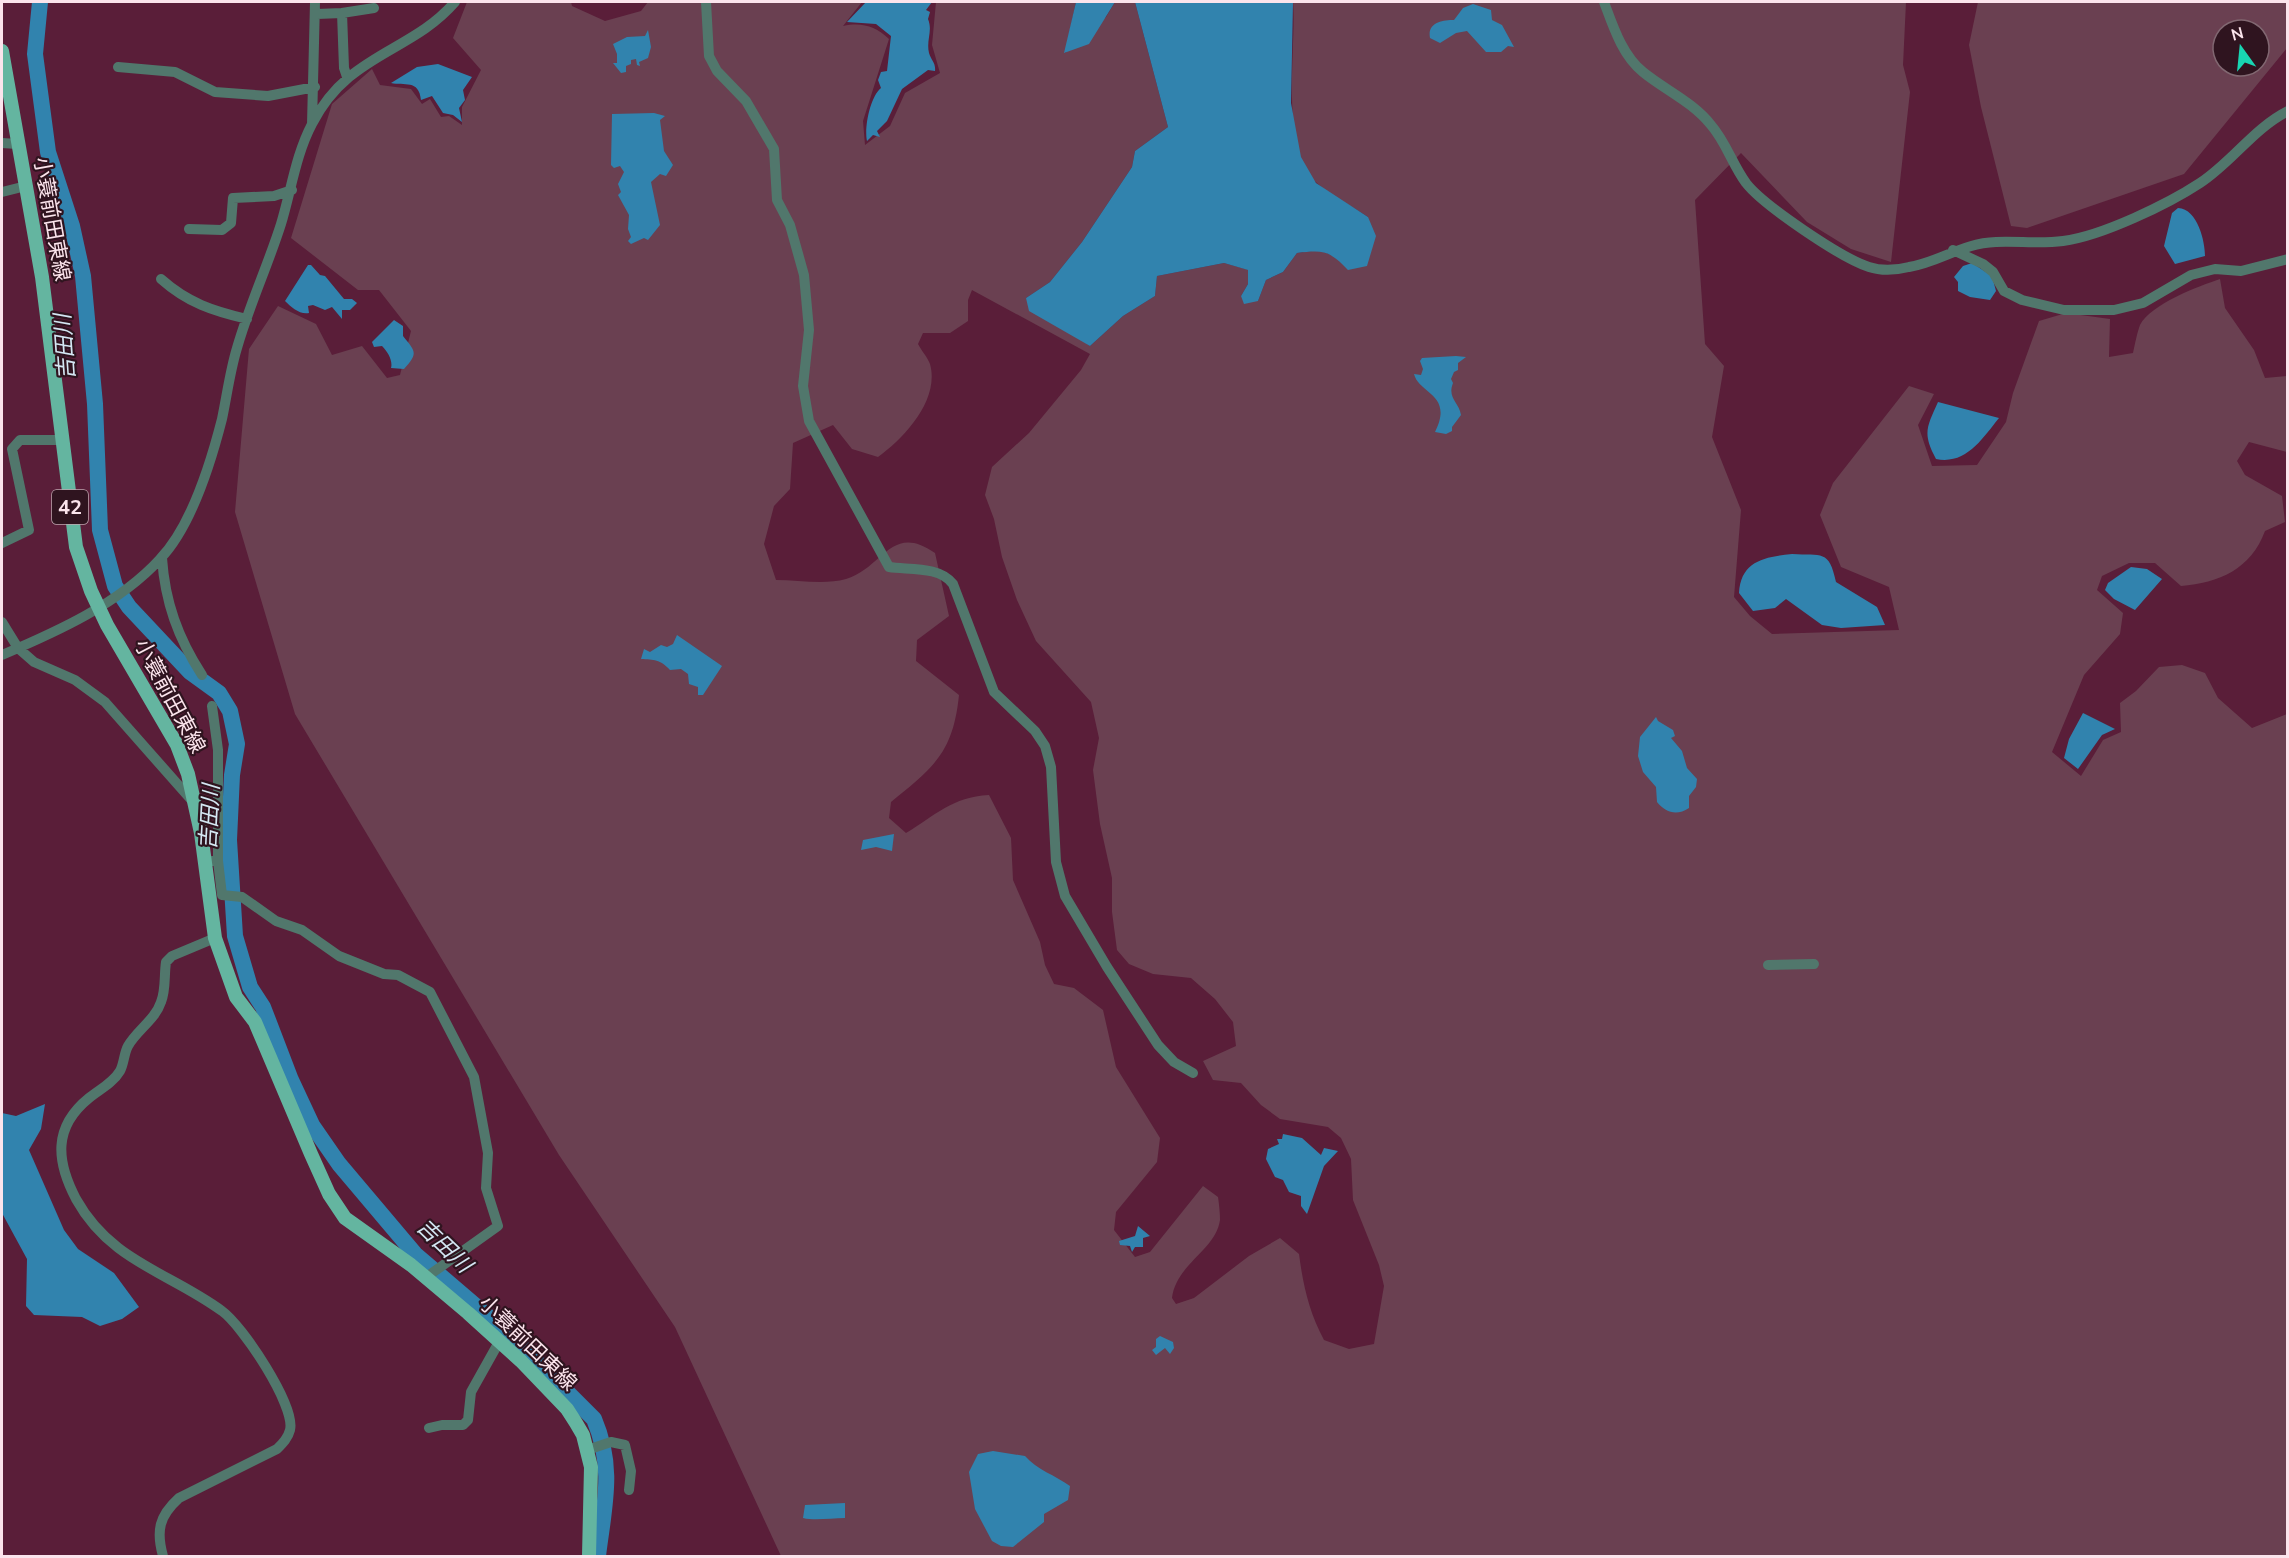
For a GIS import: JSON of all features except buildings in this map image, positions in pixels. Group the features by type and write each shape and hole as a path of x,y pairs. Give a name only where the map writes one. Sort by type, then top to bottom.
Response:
{"main road":[{"name":"小蓑前田東線","path":"2,51 42,277 76,547 99,607 177,746 211,861 215,938 236,997 255,1022 337,1207 356,1228 427,1277 500,1342 567,1409 591,1448 589,1557"}],"street":[{"path":"312,124 310,114 315,87 315,2"},
{"path":"2,655 99,607 137,580 162,558 175,539 208,466 222,418 237,346 292,190 312,124 330,94 347,77 438,18 454,2"},
{"path":"706,2 709,56 717,71 746,101 774,148 777,200 790,225 804,275 809,330 803,386 804,404 809,421 889,567 936,571 948,578 953,585 994,692 1035,731 1045,746 1051,767 1056,862 1065,896 1107,967 1158,1045 1174,1062 1193,1073"},
{"path":"1604,2 1615,33 1641,71 1710,123 1736,168 1757,195 1838,253 1871,268 1889,269 1927,262 1953,250 1995,242 2066,241 2109,228 2201,182 2256,132 2288,111"},
{"path":"316,14 374,8"},
{"path":"342,13 344,68 347,77"},
{"path":"118,66 175,72 215,92 268,96 315,87"},
{"path":"2,143 17,144"},
{"path":"2,192 26,186"},
{"path":"189,229 222,230 231,223 233,198 274,196 292,190"},
{"path":"1953,250 1983,264 1993,272 2004,291 2022,300 2064,310 2114,310 2143,303 2191,275 2215,269 2241,272 2288,259"},
{"path":"161,279 177,294 204,308 247,319"},
{"path":"2,543 29,530 12,448 20,440 61,440"},
{"path":"162,558 166,596 177,632 202,675"},
{"path":"2,622 18,648 34,662 75,680 105,702 196,804"},
{"path":"212,705 218,750 211,861 222,895 242,897 276,921 302,930 339,956 384,974 398,975 430,992 474,1077 488,1153 487,1195 498,1226 427,1277"},
{"path":"163,1557 159,1536 160,1521 167,1509 179,1498 278,1449 287,1438 291,1428 288,1412 241,1329 222,1311 127,1256 94,1227 67,1178 60,1142 74,1112 120,1072 128,1047 153,1016 161,1002 166,962 172,956 215,938"},
{"path":"1768,965 1814,964"},
{"path":"429,1428 442,1425 463,1425 468,1420 471,1392 500,1342"},
{"path":"591,1448 611,1443 625,1445 631,1471 629,1490"}],"shaded area":[{"path":"467,2 571,2 572,6 605,21 641,11 648,2 862,2 843,26 868,26 889,39 863,121 865,145 890,126 905,93 940,73 932,45 936,2 1076,2 1065,53 1106,17 1115,2 1135,2 1168,127 1135,151 1132,167 1082,242 1050,282 1026,298 1090,346 1123,316 1155,296 1157,276 1224,263 1249,270 1248,284 1241,296 1258,301 1266,280 1283,272 1297,253 1319,250 1334,256 1368,217 1318,184 1306,169 1298,148 1292,98 1293,2 1906,2 1903,65 1910,92 1891,262 1851,249 1807,222 1741,153 1695,200 1705,344 1724,366 1712,437 1741,510 1734,597 1750,616 1772,634 1899,630 1889,587 1841,567 1820,515 1833,483 1909,386 1934,394 1918,425 1932,466 1977,465 2006,422 2013,393 2039,321 2066,313 2110,319 2109,357 2133,353 2140,325 2154,310 2176,297 2220,279 2225,308 2254,350 2265,378 2287,376 2287,452 2249,442 2237,461 2245,475 2282,496 2285,522 2265,531 2251,555 2232,572 2208,581 2181,586 2155,563 2129,563 2102,576 2097,590 2123,613 2120,634 2084,675 2052,752 2081,776 2103,740 2121,732 2120,703 2136,691 2159,667 2182,665 2205,673 2218,698 2252,728 2287,714 2287,1556 781,1556 675,1327 559,1155 295,714 235,512 249,349 278,306 316,324 332,355 362,346 387,378 400,375 411,331 379,290 358,290 291,238 332,104 372,69 380,85 411,89 422,104 430,99 441,117 449,116 462,125 462,107 481,70 453,38","holes":["972,290 1090,354 1081,370 1029,433 992,467 985,495 994,519 1002,557 1017,600 1036,641 1091,702 1099,738 1093,770 1100,824 1112,878 1112,912 1117,950 1129,964 1153,974 1191,978 1215,999 1233,1022 1236,1046 1203,1061 1213,1080 1241,1083 1261,1105 1280,1119 1328,1127 1341,1138 1351,1159 1353,1200 1379,1265 1384,1286 1374,1344 1349,1349 1324,1340 1307,1298 1299,1254 1280,1238 1249,1256 1194,1298 1176,1304 1172,1298 1175,1286 1188,1266 1211,1240 1220,1220 1218,1197 1203,1186 1150,1252 1135,1257 1114,1230 1116,1212 1157,1162 1160,1138 1116,1067 1103,1010 1074,988 1054,984 1045,965 1040,942 1013,880 1011,838 989,795 976,796 954,803 906,833 889,818 891,802 919,779 939,757 952,731 956,715 959,695 916,661 917,640 949,616 935,553 908,542 888,550 859,573 846,579 820,582 776,580 764,544 774,506 790,489 793,443 833,425 852,449 878,457 888,449 918,417 930,391 932,378 930,364 918,344 923,333 950,333 968,321 968,300"]},
{"path":"1978,2 2287,2 2287,48 2271,68 2271,18 2211,18 2211,78 2262,78 2184,174 2027,228 2011,226 1981,107 1969,45"}],"water":[{"path":"866,2 932,2 926,10 930,12 928,44 935,68 935,71 928,70 902,89 887,121 877,131 880,137 873,135 867,141 866,128 869,113 874,98 881,88 878,80 881,72 887,71 891,36 876,24 847,22"},
{"path":"1076,2 1115,2 1089,44 1064,53"},
{"path":"1135,2 1293,2 1291,103 1301,157 1316,183 1368,217 1376,236 1367,266 1348,270 1336,258 1325,253 1297,253 1283,272 1266,280 1258,301 1244,304 1241,296 1248,284 1248,270 1224,263 1157,276 1155,296 1123,316 1090,346 1029,311 1026,298 1050,282 1082,242 1132,167 1135,151 1168,127"},
{"path":"1473,4 1491,10 1492,20 1502,25 1514,47 1508,46 1501,52 1486,52 1467,31 1456,33 1440,43 1430,38 1433,25 1441,21 1454,20 1463,8"},
{"path":"648,30 651,47 648,58 639,62 640,66 637,65 636,59 631,60 631,64 626,66 626,72 621,73 613,63 617,63 617,54 613,44 627,37 645,36"},
{"path":"438,64 472,77 463,90 465,100 459,108 462,122 453,115 443,113 432,96 421,100 420,93 414,86 391,83 417,67"},
{"path":"654,113 665,116 660,120 664,151 673,165 666,176 660,174 651,182 660,225 648,240 644,238 631,244 628,241 631,237 628,229 629,215 618,195 621,192 618,184 624,172 620,166 614,168 611,165 612,114"},
{"path":"2178,208 2191,214 2199,227 2205,256 2175,264 2164,246 2172,213"},
{"path":"1972,263 1992,276 1996,291 1990,300 1970,297 1958,291 1958,282 1954,277 1963,266"},
{"path":"308,265 311,265 320,275 325,276 344,299 352,299 357,303 350,310 342,310 342,319 332,307 325,310 313,305 308,306 309,313 302,313 285,301"},
{"path":"394,320 403,326 403,336 414,352 412,359 404,369 391,368 391,360 386,351 382,346 374,347 372,342"},
{"path":"1466,357 1458,363 1458,370 1454,372 1451,379 1452,396 1461,415 1452,427 1452,431 1446,434 1435,432 1440,419 1438,402 1417,381 1414,374 1421,375 1423,369 1420,361 1422,358"},
{"path":"1938,402 1999,418 1980,442 1965,454 1947,460 1936,459 1929,443 1928,430"},
{"path":"1792,554 1817,555 1827,559 1836,582 1877,607 1885,625 1841,628 1822,625 1786,599 1775,608 1753,611 1739,593 1744,574 1749,567 1763,559"},
{"path":"2131,567 2147,569 2162,579 2135,610 2114,599 2105,590 2108,583"},
{"path":"677,635 722,666 703,695 698,695 698,687 689,684 688,674 681,669 670,670 660,662 641,659 644,649 650,652 661,645 667,647 673,644"},
{"path":"2083,713 2115,729 2102,735 2078,769 2064,758 2069,739"},
{"path":"1656,717 1658,721 1673,730 1675,736 1671,738 1682,751 1687,768 1697,779 1696,787 1689,796 1689,808 1676,813 1664,809 1657,802 1656,787 1643,772 1638,756 1640,737"},
{"path":"894,834 892,851 876,847 861,850 863,840"},
{"path":"45,1104 41,1129 29,1150 64,1230 78,1249 114,1273 139,1307 122,1319 100,1326 82,1317 34,1315 26,1306 27,1259 2,1213 2,1113 16,1116"},
{"path":"1283,1134 1302,1138 1321,1155 1324,1148 1338,1151 1324,1166 1307,1214 1301,1206 1301,1196 1289,1192 1283,1180 1275,1177 1266,1159 1268,1149 1279,1144 1277,1139 1282,1139"},
{"path":"1138,1226 1150,1236 1143,1238 1143,1247 1135,1247 1132,1252 1130,1246 1120,1245 1119,1241 1135,1236"},
{"path":"1160,1336 1173,1342 1174,1348 1170,1354 1165,1348 1156,1355 1152,1350 1156,1347 1156,1339"},
{"path":"993,1451 1025,1456 1035,1465 1070,1486 1068,1500 1044,1514 1044,1522 1013,1547 1001,1546 992,1541 975,1509 969,1472 978,1454"},
{"path":"845,1503 845,1518 803,1518 805,1505"}],"waterway":[{"name":"吉田川","path":"40,2 35,54 48,152 72,226 83,276 95,404 100,530 115,586 129,607 190,672 219,693 230,711 237,744 232,775 229,840 235,936 250,987 263,1007 291,1080 312,1125 339,1164 415,1254 512,1337 594,1419 604,1454 606,1471 605,1504 598,1556"}]}
